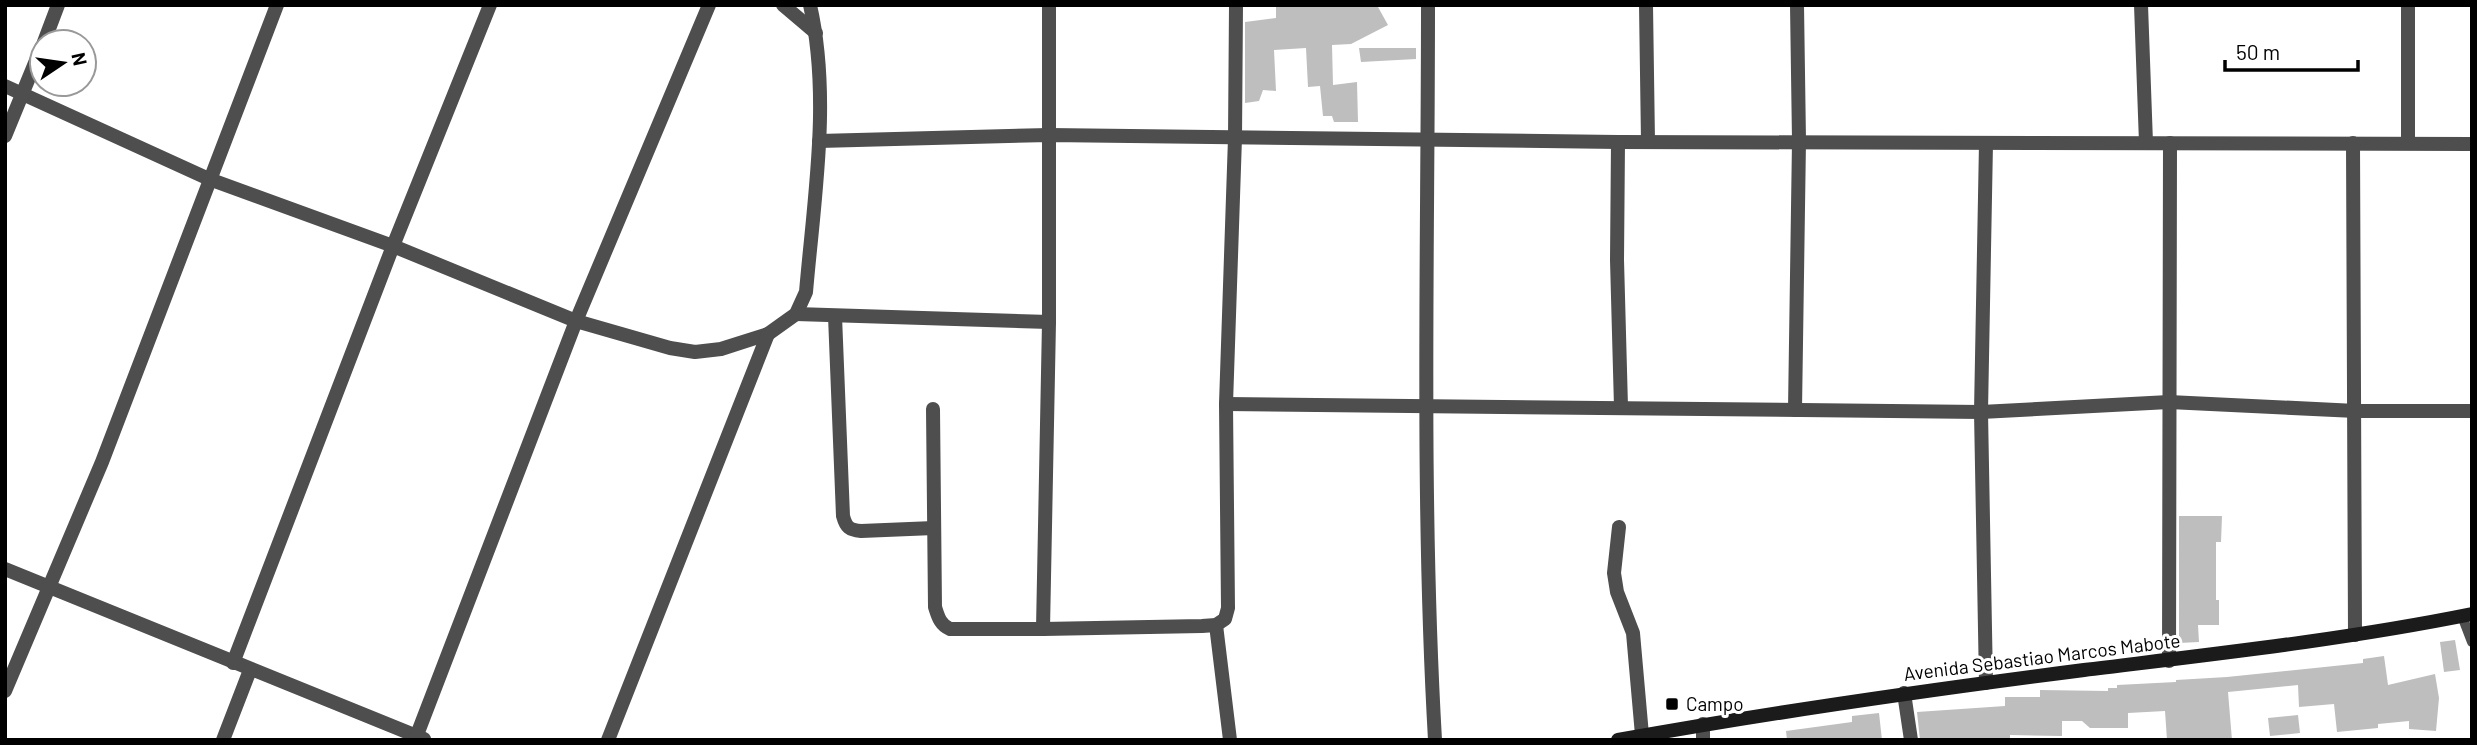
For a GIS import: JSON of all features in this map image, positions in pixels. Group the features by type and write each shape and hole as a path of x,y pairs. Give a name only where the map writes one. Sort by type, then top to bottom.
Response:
{"main road":[{"name":"Avenida Sebastiao Marcos Mabote","path":"1618,740 1905,693 2169,661 2355,635 2467,615"}],"street":[{"path":"49,28 58,5"},
{"path":"5,691 102,462 277,5"},
{"path":"233,663 393,246 490,5"},
{"path":"5,569 419,739 576,321 709,5"},
{"path":"783,5 816,33"},
{"path":"5,86 209,179 393,246 576,321 670,348 695,352 742,344 768,334 796,314 806,292 819,141 816,33 810,5"},
{"path":"1043,629 1049,322 1049,5"},
{"path":"933,410 936,607 944,626 961,629 1043,629 1216,625 1225,619 1228,608 1226,404 1235,138 1236,5"},
{"path":"1428,5 1426,405 1434,740"},
{"path":"1646,5 1648,142"},
{"path":"1795,410 1799,141 1797,5"},
{"path":"2141,5 2146,143"},
{"path":"2407,143 2408,5"},
{"path":"5,136 28,82"},
{"path":"819,141 1049,135 1618,142 2472,144"},
{"path":"1618,142 1617,260 1621,407"},
{"path":"1986,143 1981,412 1986,683"},
{"path":"2169,661 2170,143"},
{"path":"2353,143 2355,635"},
{"path":"796,314 1049,322"},
{"path":"835,316 845,526 861,531 934,528"},
{"path":"608,740 768,334"},
{"path":"1226,404 1981,412 2169,402 2356,411 2472,411"},
{"path":"1619,527 1614,573 1617,592 1633,633 1642,735"},
{"path":"1216,625 1230,740"},
{"path":"223,740 250,670"},
{"path":"1905,693 1910,740"},
{"path":"1703,724 1703,740"}],"lane":[{"path":"2467,615 2472,642"}],"building":[{"path":"1276,5 1378,7 1388,25 1351,44 1332,45 1333,85 1357,82 1358,122 1334,122 1332,116 1323,116 1320,86 1308,87 1306,48 1274,50 1276,91 1263,90 1259,101 1245,103 1245,22 1276,18"},
{"path":"1359,48 1416,48 1416,59 1361,62"},
{"path":"2179,516 2222,516 2221,542 2216,542 2219,625 2198,625 2199,642 2179,643"},
{"path":"2455,640 2460,670 2444,672 2440,642"},
{"path":"2384,656 2388,685 2435,674 2439,698 2436,731 2409,729 2409,721 2378,724 2378,728 2337,732 2334,704 2299,707 2298,685 2228,692 2232,740 2167,740 2165,711 2128,713 2128,728 2090,728 2082,721 2062,721 2062,736 2010,735 2010,740 1920,740 1917,712 2005,706 2005,697 2040,697 2040,690 2108,691 2108,688 2117,688 2117,685 2176,682 2363,663 2363,659"},
{"path":"1879,713 1882,740 1787,740 1786,731 1852,722 1852,716"},
{"path":"2298,715 2300,733 2270,736 2268,718"}],"place":[{"name":"Campo","path":"1672,704"}]}
